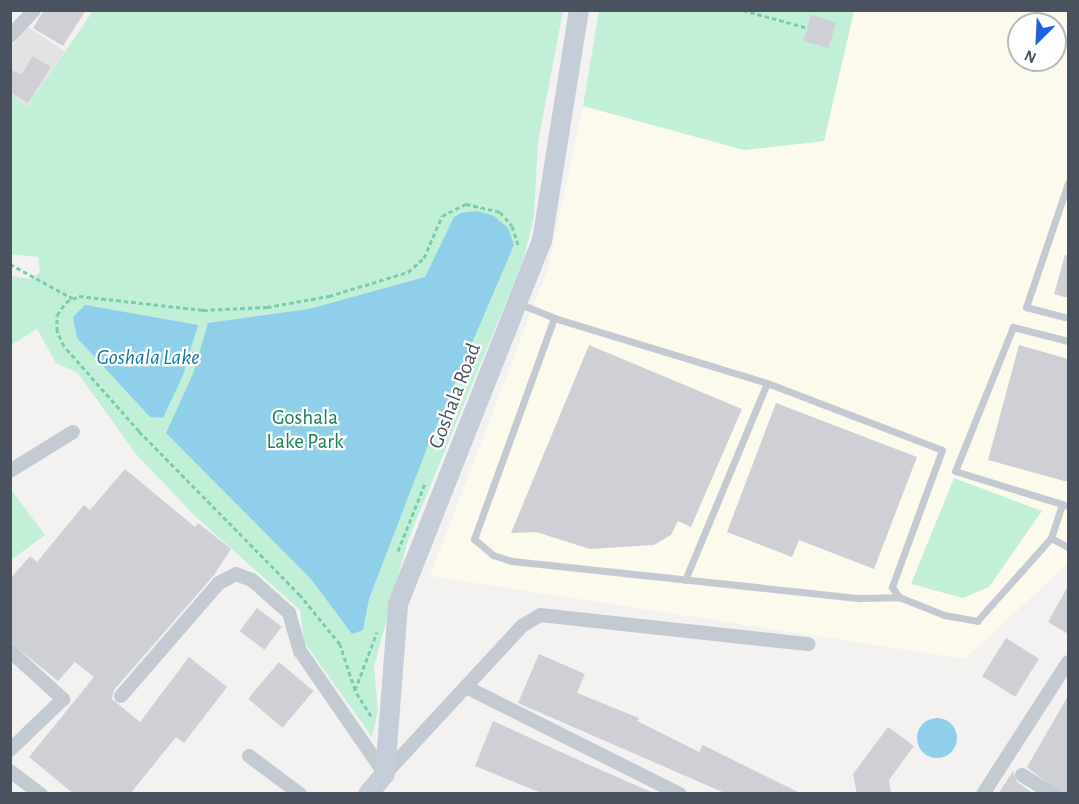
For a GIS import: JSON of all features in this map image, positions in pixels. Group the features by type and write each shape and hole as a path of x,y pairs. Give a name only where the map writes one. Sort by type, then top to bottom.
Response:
{"street":[{"name":"Goshala Road","path":"385,774 398,604 542,241 579,10"},
{"path":"10,36 26,13"},
{"path":"10,471 73,432"},
{"path":"122,696 219,583 236,574 252,580 289,613 300,651 385,774"},
{"path":"368,794 522,626 540,615 808,644"},
{"path":"10,651 63,699 10,750"},
{"path":"983,794 1068,662"},
{"path":"466,687 680,794"},
{"path":"249,756 300,794"},
{"path":"10,771 41,794"},
{"path":"1022,775 1052,794"}],"lane":[{"path":"1068,183 1026,307 1068,318"},
{"path":"517,303 554,318 767,383 942,450 892,587 899,597"},
{"path":"554,318 474,539 493,555 512,561 685,580 860,598 899,597 944,615 978,621 1052,538 1065,505 955,471 1013,327 1068,341"},
{"path":"685,580 767,383"},
{"path":"1052,538 1068,547"}],"path":[{"path":"743,10 808,28"},
{"path":"379,624 355,690 340,644 300,595 139,431 60,339 57,315 72,298 87,295 203,310 267,307 329,296 408,272 424,258 442,216 466,204 484,205 507,218 519,251"},
{"path":"10,264 72,298"},
{"path":"397,558 431,470"}],"shaded area":[{"path":"854,11 1068,11 1068,563 965,659 430,576 548,268 583,106 744,150 824,141"},
{"path":"28,27 65,51 27,107 11,96 11,46"}],"green space":[{"name":"Goshala Lake Park","path":"93,11 563,11 538,142 534,217 523,261 408,540 374,667 378,710 372,737 304,642 300,610 196,517 136,454 78,373 56,363 37,329 11,345 11,276 31,279 40,272 38,257 11,254 11,96 27,107"},
{"path":"599,11 854,11 824,141 744,150 583,106"},
{"path":"954,478 1042,511 989,587 963,598 911,584"},
{"path":"10,488 45,535 11,560 10,560"}],"water":[{"name":"Goshala Lake","path":"478,211 494,216 508,228 514,245 427,448 369,599 363,630 352,634 311,579 166,433 193,374 208,323 309,309 425,277 454,217 461,213"},
{"name":"Goshala Lake","path":"85,305 198,325 183,375 163,418 150,417 77,338 73,317"},
{"path":"937,718 945,719 951,724 956,730 956,746 951,752 945,757 937,758 929,757 923,752 918,746 917,738 918,730 923,724 929,719"}],"building":[{"path":"44,10 86,10 63,46 33,28"},
{"path":"811,15 836,22 829,48 804,41"},
{"path":"33,56 51,67 28,103 10,92 10,69 21,75"},
{"path":"1065,255 1068,256 1068,298 1054,294"},
{"path":"589,345 742,409 691,527 678,521 671,535 654,545 590,549 536,532 511,533"},
{"path":"1019,345 1068,359 1068,482 988,460"},
{"path":"776,403 917,457 874,569 799,540 792,557 727,532"},
{"path":"125,469 195,527 198,523 231,549 214,575 114,690 112,699 140,722 189,657 227,687 184,743 176,737 130,794 74,794 29,757 94,677 75,662 58,681 10,642 10,579 30,556 37,562 84,505 90,510"},
{"path":"1068,586 1068,634 1048,622"},
{"path":"257,608 282,627 264,650 240,631"},
{"path":"1006,638 1039,659 1015,697 982,676"},
{"path":"539,654 585,674 577,693 639,718 637,721 699,752 703,745 802,794 727,794 518,703"},
{"path":"279,662 313,691 283,728 248,699"},
{"path":"1068,696 1068,794 1061,794 1027,767"},
{"path":"493,721 656,794 544,794 475,766"},
{"path":"888,727 914,746 889,780 891,794 857,794 853,774"},
{"path":"1013,771 1017,782 1034,794 998,794"}]}
